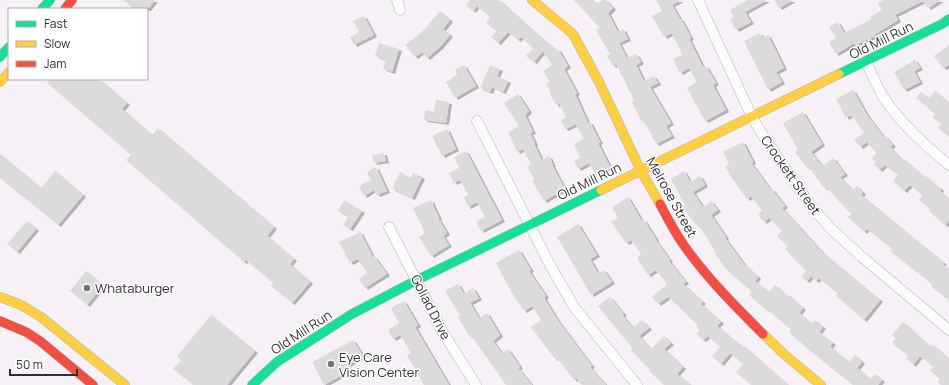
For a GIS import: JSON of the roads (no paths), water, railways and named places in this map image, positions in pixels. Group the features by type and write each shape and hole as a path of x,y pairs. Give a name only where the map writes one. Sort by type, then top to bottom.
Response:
{"street":[{"path":"43,8 50,0"},
{"path":"66,8 72,0"},
{"path":"396,0 400,10"},
{"name":"Melrose Street","path":"532,0 573,34 599,82 642,171 682,243 704,272 735,306 785,355 821,385"},
{"name":"Crockett Street","path":"700,1 752,117 809,203 830,228 949,330"},
{"name":"Old Mill Run","path":"252,385 277,362 352,314 529,225 866,62 942,24 949,19"},
{"path":"0,57 8,48"},
{"path":"866,62 890,106 904,122 949,165"},
{"path":"0,82 8,73"},
{"path":"477,121 529,225 574,307 637,385"},
{"name":"Goliad Drive","path":"389,227 442,331 476,385"},
{"path":"0,308 4,298 21,305 41,317 76,357 93,385"},
{"path":"0,321 76,357 125,385"}],"place":[{"name":"Whataburger","path":"87,288"},
{"name":"Eye Care Vision Center","path":"331,364"}]}
